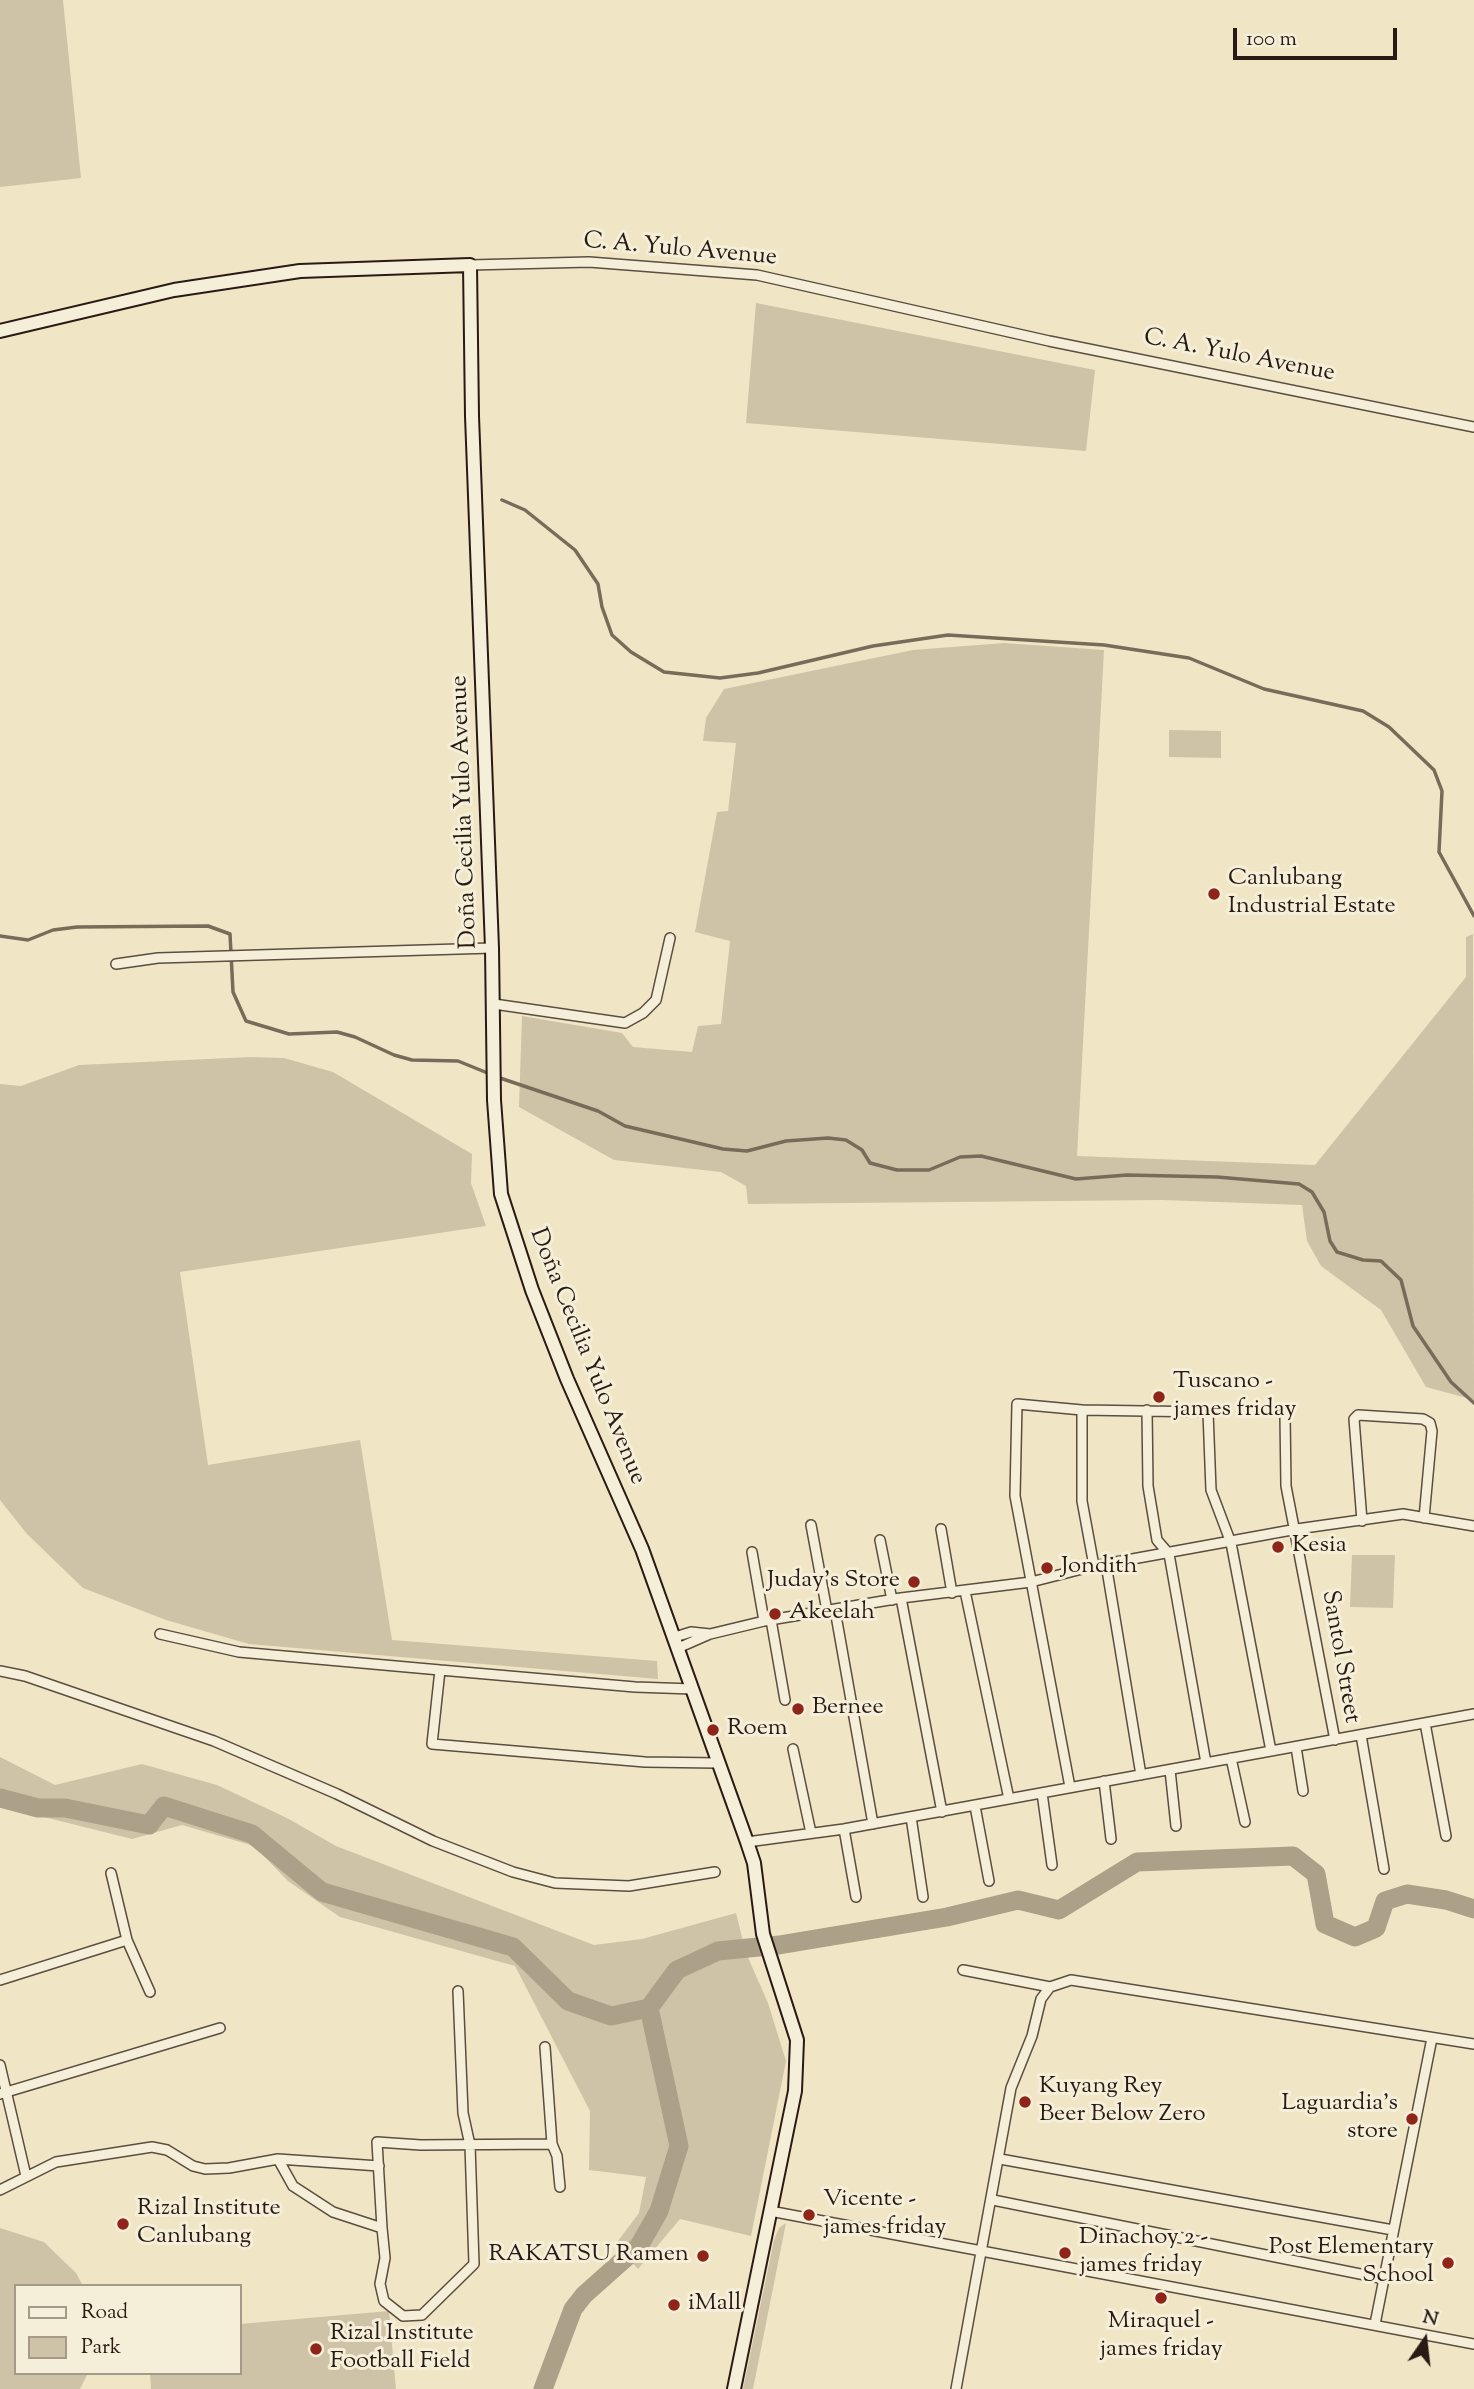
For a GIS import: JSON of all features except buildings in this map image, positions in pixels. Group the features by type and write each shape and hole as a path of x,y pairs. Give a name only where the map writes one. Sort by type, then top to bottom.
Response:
{"main road":[{"name":"C. A. Yulo Avenue","path":"0,331 174,290 300,271 470,265"},
{"name":"Doña Cecilia Yulo Avenue","path":"470,265 472,416 494,1004 494,1100 501,1194 532,1290 567,1379 642,1549 677,1642 754,1863 763,1934 793,2023 798,2068 734,2389"}],"street":[{"name":"C. A. Yulo Avenue","path":"470,265 589,262 757,275 1048,341 1474,427"},
{"path":"494,1004 625,1023 643,1013 656,1000 670,938"},
{"path":"116,964 171,957 492,948"},
{"path":"1070,1787 1015,1496 1017,1404 1082,1410 1208,1412 1211,1490 1231,1543 1271,1751"},
{"path":"1082,1410 1082,1501 1094,1566"},
{"path":"1147,1410 1148,1486 1157,1540 1168,1554 1206,1763"},
{"name":"Santol Street","path":"1285,1415 1286,1486 1297,1529 1335,1740"},
{"path":"1362,1521 1354,1419 1358,1415 1423,1419 1430,1423 1432,1431 1424,1518"},
{"path":"677,1642 691,1632 710,1634 767,1621 896,1599 1031,1582 1094,1566 1297,1529 1403,1514 1474,1526"},
{"path":"811,1525 831,1611 873,1824"},
{"path":"941,1529 952,1593"},
{"path":"880,1540 896,1599 942,1812"},
{"path":"752,1552 785,1700"},
{"path":"1106,1564 1141,1775"},
{"path":"965,1591 1009,1799"},
{"path":"160,1634 239,1652 635,1688 693,1689"},
{"path":"440,1670 432,1744 608,1760 717,1763"},
{"path":"0,1671 25,1676 214,1741 337,1794 433,1841 513,1872 555,1883 629,1886 715,1872"},
{"path":"747,1842 942,1812 1474,1714"},
{"path":"1425,1723 1446,1836"},
{"path":"1361,1735 1384,1868"},
{"path":"1296,1747 1303,1791"},
{"path":"793,1749 811,1833"},
{"path":"1231,1758 1245,1822"},
{"path":"1170,1770 1176,1826"},
{"path":"1104,1781 1111,1839"},
{"path":"1042,1793 1052,1865"},
{"path":"975,1806 989,1881"},
{"path":"911,1817 923,1897"},
{"path":"844,1829 856,1897"},
{"path":"111,1872 127,1940 150,1992"},
{"path":"0,1980 127,1940"},
{"path":"963,1969 1050,1987 1071,1980 1474,2044"},
{"path":"956,2389 993,2200 1011,2088 1032,2036 1041,1999 1050,1987"},
{"path":"458,1991 463,2113 470,2145 474,2264 422,2315 403,2316 384,2301 380,2284 385,2258 377,2142 470,2145 552,2144"},
{"path":"4,2093 220,2028"},
{"path":"1375,2324 1432,2038"},
{"path":"545,2047 552,2144 557,2156 560,2187"},
{"path":"0,2065 4,2093 26,2176"},
{"path":"0,2190 56,2162 152,2147 167,2150 193,2166 205,2169 229,2168 278,2159 379,2166"},
{"path":"278,2159 293,2186 333,2212 382,2228"},
{"path":"1000,2159 1394,2230"},
{"path":"993,2200 1385,2279"},
{"path":"771,2211 1474,2344"}],"green space":[{"path":"0,0 63,0 81,178 0,187"},
{"path":"756,303 1095,370 1086,451 746,423"},
{"path":"1004,643 1104,650 1077,1156 1315,1165 1466,977 1466,937 1473,934 1474,1400 1426,1387 1381,1310 1321,1266 1307,1241 1302,1205 1162,1200 748,1204 746,1186 721,1172 614,1160 519,1107 522,1016 622,1033 633,1047 692,1052 698,1026 721,1024 730,941 695,932 717,812 728,811 736,743 703,741 706,718 724,689 913,650"},
{"path":"1169,730 1221,731 1221,758 1169,757"},
{"path":"250,1057 284,1058 333,1072 472,1154 471,1183 486,1226 180,1272 208,1465 360,1440 392,1640 657,1661 658,1679 249,1644 166,1620 83,1588 27,1534 0,1500 0,1084 21,1086 79,1065"},
{"path":"1352,1555 1395,1555 1393,1608 1350,1607"},
{"path":"0,1757 55,1785 142,1764 217,1785 287,1818 336,1846 594,1945 642,1939 736,1913 746,1953 768,2003 786,2061 751,2236 680,2219 638,2269 615,2245 639,2213 646,2177 589,2170 590,2111 515,1966 340,1917 288,1881 254,1846 182,1825 132,1839 0,1806"},
{"path":"786,2223 753,2389 743,2389 774,2240 779,2228"},
{"path":"0,2228 44,2242 76,2273 82,2284 14,2284 14,2375 87,2375 80,2389 0,2389"},
{"name":"Rizal Institute Football Field","path":"389,2311 396,2389 151,2389 150,2375 242,2375 242,2324"}],"waterway":[{"path":"502,500 525,510 575,550 598,584 602,607 612,635 631,652 664,672 720,678 758,673 873,646 948,635 1104,645 1189,658 1264,689 1363,711 1389,727 1434,770 1442,791 1439,852 1474,916"},
{"path":"0,936 28,940 53,930 77,927 208,926 230,934 233,992 246,1021 289,1034 337,1032 412,1060 458,1061 490,1074"},
{"path":"497,1077 598,1111 625,1126 723,1149 747,1151 786,1141 828,1138 846,1140 862,1150 870,1163 897,1170 929,1170 960,1157 981,1156 1076,1179 1127,1175 1217,1177 1299,1184 1312,1192 1324,1212 1330,1241 1337,1252 1363,1260 1381,1261 1401,1280 1413,1326 1451,1382 1474,1403"},
{"path":"0,1798 38,1808 65,1808 149,1825 164,1806 252,1834 322,1892 513,1947 568,2001 611,2016 649,2008"},
{"path":"543,2389 573,2309 584,2295 639,2246 659,2211 679,2146 649,2008 677,1970 718,1951 779,1945 947,1917 1018,1900 1059,1910 1137,1862 1293,1856 1316,1874 1325,1924 1355,1937 1376,1928 1385,1901 1407,1894 1446,1900 1474,1909"}],"place":[{"name":"Canlubang Industrial Estate","path":"1214,894"},
{"name":"Tuscano - james friday","path":"1159,1397"},
{"name":"Kesia","path":"1278,1547"},
{"name":"Jondith","path":"1047,1568"},
{"name":"Juday's Store","path":"914,1582"},
{"name":"Akeelah","path":"775,1614"},
{"name":"Bernee","path":"798,1709"},
{"name":"Roem","path":"713,1730"},
{"name":"Kuyang Rey Beer Below Zero","path":"1025,2102"},
{"name":"Laguardia's store","path":"1412,2119"},
{"name":"Vicente - james friday","path":"809,2215"},
{"name":"Rizal Institute Canlubang","path":"123,2224"},
{"name":"Dinachoy 2 - james friday","path":"1065,2253"},
{"name":"RAKATSU Ramen","path":"703,2256"},
{"name":"Post Elementary School","path":"1448,2263"},
{"name":"Miraquel - james friday","path":"1161,2298"},
{"name":"iMall","path":"674,2305"},
{"name":"Rizal Institute Football Field","path":"316,2349"}]}
